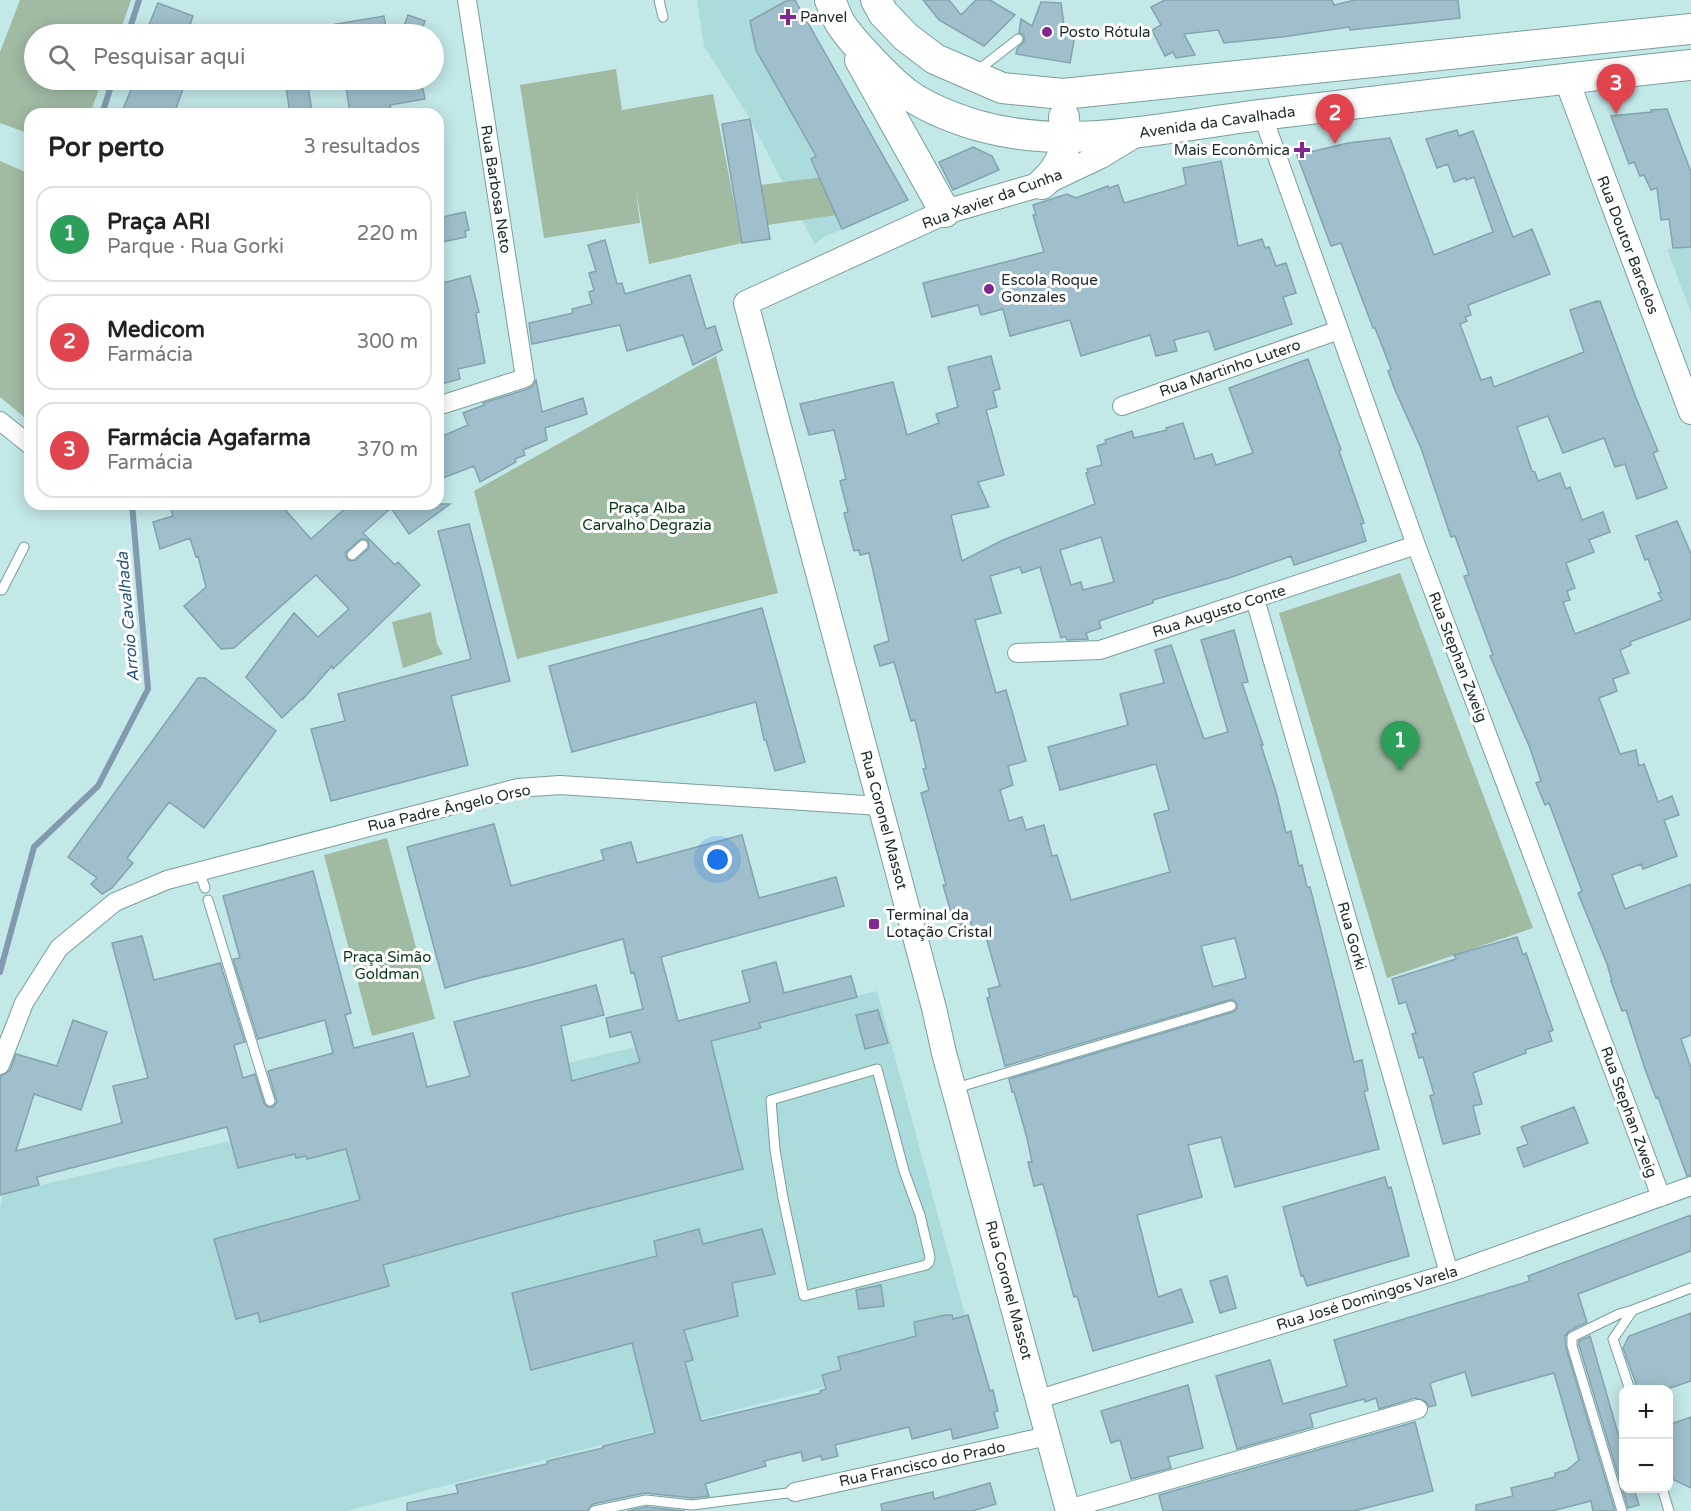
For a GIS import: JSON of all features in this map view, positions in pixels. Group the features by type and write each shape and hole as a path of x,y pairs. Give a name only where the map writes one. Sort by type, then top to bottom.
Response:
{"main road":[{"path":"876,0 884,13 906,37 935,59 1012,91 1063,94 1691,29"},
{"path":"835,11 945,212"},
{"name":"Avenida da Cavalhada","path":"835,11 874,63 908,94 938,111 977,125 1012,133 1065,138 1137,134 1262,114 1691,65"},
{"path":"1566,78 1569,68 1576,59 1654,34"},
{"path":"1042,184 1062,161 1065,138 1063,94"}],"street":[{"name":"Rua Barbosa Neto","path":"444,404 525,378 467,0"},
{"name":"Rua Doutor Barcelos","path":"1566,78 1691,412"},
{"name":"Rua Stephan Zweig","path":"1262,114 1416,545 1660,1197"},
{"name":"Rua Xavier da Cunha","path":"746,303 945,212 1042,184 1101,156 1137,134"},
{"name":"Rua Coronel Massot","path":"746,303 934,1008 953,1089 1068,1510"},
{"name":"Rua Martinho Lutero","path":"1122,406 1339,330"},
{"path":"0,421 24,439"},
{"name":"Rua Augusto Conte","path":"1017,653 1100,650 1416,545"},
{"name":"Rua Gorki","path":"1255,599 1449,1274"},
{"name":"Rua Padre Ângelo Orso","path":"0,1065 24,1003 59,948 116,903 167,880 202,879 518,788 560,785 880,806"},
{"name":"Rua José Domingos Varela","path":"1039,1399 1449,1274 1691,1186"},
{"path":"1068,1510 1418,1409"},
{"name":"Rua Francisco do Prado","path":"795,1492 1048,1436"}],"lane":[{"path":"658,0 663,16"},
{"path":"971,75 1018,39"},
{"path":"352,555 363,545"},
{"path":"0,589 2,590 24,547"},
{"path":"208,900 270,1101"},
{"path":"953,1089 1231,1006"},
{"path":"877,1069 904,1171 920,1215 930,1257 929,1262 926,1265 804,1296 783,1198 775,1150 771,1100 877,1069"},
{"path":"1622,1511 1572,1346 1572,1337 1619,1314 1691,1288"},
{"path":"1629,1385 1613,1339 1633,1310"},
{"path":"594,1511 646,1500 693,1505 795,1492"},
{"path":"1664,1493 1669,1511"}],"shaded area":[{"path":"697,0 795,0 908,200 822,238 815,245 750,119 704,46"},
{"path":"1691,246 1691,313 1667,249"},
{"path":"877,991 974,1348 347,1511 0,1511 0,1209 3,1194"}],"green space":[{"path":"20,0 131,0 123,24 24,24 24,90 98,90 92,108 24,108 24,132 0,123 0,52"},
{"path":"616,69 622,110 713,94 742,243 649,264 636,191 640,223 544,238 520,85"},
{"path":"0,161 24,171 24,417 0,397"},
{"path":"832,176 837,215 767,225 761,185"},
{"name":"Praça Alba Carvalho Degrazia","path":"716,356 778,593 517,659 474,491"},
{"path":"1400,573 1533,928 1387,978 1279,613"},
{"path":"431,612 437,644 443,654 403,668 392,622"},
{"name":"Praça Simão Goldman","path":"387,838 435,1019 372,1036 324,855"}],"building":[{"path":"788,0 795,0 908,200 842,229 811,159 816,156 756,50 750,21"},
{"path":"923,0 949,0 961,15 976,0 990,0 1015,15 984,46 939,20"},
{"path":"1165,0 1332,0 1334,5 1355,0 1458,0 1460,18 1350,30 1349,27 1224,43 1218,30 1184,34 1195,55 1176,58 1173,52 1165,56 1152,30 1161,25 1151,7"},
{"path":"1041,2 1061,3 1065,33 1075,35 1070,63 1016,54 1024,41 1024,35 1019,33 1021,19 1032,26"},
{"path":"158,3 193,16 190,24 149,24"},
{"path":"408,15 425,21 424,24 405,24"},
{"path":"384,16 385,24 336,24"},
{"path":"131,90 182,90 176,108 123,108"},
{"path":"286,90 309,90 311,108 289,108"},
{"path":"347,90 423,90 425,99 390,105 391,108 349,108"},
{"path":"1667,109 1691,172 1691,247 1673,248 1669,219 1661,220 1657,188 1651,190 1644,175 1640,176 1634,162 1629,164 1611,116"},
{"path":"750,119 770,239 742,243 722,124"},
{"path":"1457,130 1459,136 1473,131 1513,237 1532,229 1550,274 1468,305 1471,315 1465,317 1467,321 1460,324 1481,380 1491,377 1494,387 1584,352 1570,310 1600,301 1658,451 1653,453 1667,488 1637,499 1625,464 1615,467 1604,438 1563,453 1548,416 1517,427 1532,471 1535,472 1538,481 1560,473 1566,489 1570,487 1582,520 1603,512 1610,532 1589,540 1594,552 1566,563 1575,588 1567,591 1570,600 1563,602 1575,634 1662,600 1648,559 1645,560 1636,536 1677,521 1691,554 1691,619 1630,642 1631,645 1620,650 1629,673 1613,679 1617,691 1599,698 1620,754 1636,750 1639,766 1644,764 1658,802 1672,796 1679,815 1664,820 1677,856 1643,869 1641,864 1612,875 1625,909 1691,884 1691,1035 1681,1039 1691,1068 1691,1175 1687,1176 1658,1097 1656,1098 1645,1069 1626,1010 1622,1011 1607,964 1578,893 1582,891 1549,803 1545,805 1536,783 1541,781 1530,748 1490,656 1493,655 1464,576 1469,575 1455,536 1451,537 1421,448 1395,390 1388,371 1391,369 1341,243 1331,246 1297,155 1348,143 1390,138 1434,255 1493,232 1474,177 1454,182 1448,164 1437,168 1426,139"},
{"path":"973,147 992,156 999,170 953,190 939,162"},
{"path":"1221,161 1238,246 1262,239 1265,248 1269,247 1276,266 1286,263 1296,293 1283,297 1292,324 1215,350 1209,331 1174,340 1177,351 1156,356 1150,335 1081,356 1070,320 1010,336 1003,309 981,315 978,305 932,317 923,283 1044,252 1033,215 1036,215 1033,205 1067,194 1076,198 1108,186 1109,188 1118,185 1124,203 1186,185 1183,168"},
{"path":"465,212 469,230 465,231 466,237 444,242 444,218"},
{"path":"605,240 617,284 622,283 625,294 690,275 706,329 715,326 722,350 693,365 683,335 627,351 620,325 532,344 529,323 573,313 572,309 592,304 589,292 594,290 589,273 596,271 588,245"},
{"path":"470,276 479,312 476,313 485,363 458,369 460,379 444,383 444,282"},
{"path":"991,356 1000,389 993,391 997,407 986,410 1004,475 978,482 989,507 951,515 962,561 1003,540 1095,504 1086,473 1087,469 1102,465 1097,446 1106,443 1105,440 1132,431 1134,438 1167,430 1166,428 1183,423 1195,459 1212,454 1216,465 1253,453 1229,388 1308,359 1341,450 1339,451 1364,523 1361,524 1366,541 1294,565 1291,556 1232,577 1153,600 1153,603 1099,621 1101,628 1086,633 1088,639 1067,640 1065,636 1061,638 1040,567 1022,573 1020,567 990,576 1001,613 975,620 996,693 1006,690 1026,761 1008,766 1013,785 1000,790 1009,821 1022,817 1026,830 1044,825 1052,856 1057,855 1071,900 1170,872 1154,814 1169,810 1156,764 1060,790 1048,747 1128,725 1120,694 1164,683 1155,650 1171,645 1204,739 1228,732 1201,640 1234,630 1248,682 1242,683 1263,745 1261,745 1286,833 1291,831 1299,866 1302,865 1307,887 1310,887 1354,1062 1362,1060 1368,1090 1364,1092 1379,1149 1235,1187 1221,1137 1188,1145 1202,1197 1137,1215 1158,1297 1181,1289 1193,1322 1093,1351 1077,1296 1074,1297 1043,1184 1034,1186 1028,1162 1032,1162 1027,1138 1009,1079 1233,1012 1237,1004 1229,1000 1005,1066 987,998 990,997 988,989 1000,986 986,937 977,939 969,918 956,929 921,793 929,790 915,720 911,721 894,662 880,666 874,646 889,641 869,553 860,555 859,550 854,551 844,513 848,512 840,481 846,479 834,430 809,435 800,404 893,382 907,435 939,423 936,414 958,407 948,367","holes":["1101,537 1114,582 1083,590 1081,582 1071,585 1060,550","1235,938 1246,978 1213,987 1201,946"]},
{"path":"536,380 542,412 583,398 587,414 545,428 547,440 523,450 525,455 515,459 516,462 480,482 474,466 444,478 444,435 468,425 463,413 484,405 483,403 533,386"},
{"path":"171,510 285,510 311,539 343,510 389,510 363,533 395,565 398,562 420,585 333,669 332,666 303,699 282,718 246,677 294,613 318,637 349,609 316,575 234,648 221,649 184,606 206,587 198,556 196,557 190,538 160,549 153,522 173,516","holes":["361,539 368,540 369,548 356,560 349,561 346,557 346,552"]},
{"path":"392,510 442,510 409,534"},
{"path":"469,524 510,681 451,696 468,765 331,801 311,729 345,721 338,694 471,659 438,531"},
{"path":"762,608 805,762 775,771 766,740 764,740 756,702 572,752 549,666"},
{"path":"198,678 205,678 276,731 204,828 169,802 127,858 133,863 112,888 102,894 91,884 97,878 68,857"},
{"path":"494,824 511,886 604,860 601,850 631,842 637,863 742,835 759,898 836,877 844,906 661,957 678,1021 750,1002 742,971 776,962 784,993 851,976 857,997 759,1023 761,1028 711,1041 743,1169 383,1265 389,1286 260,1322 258,1313 236,1319 214,1239 360,1200 346,1149 307,1159 306,1156 296,1158 295,1154 238,1168 227,1127 37,1177 39,1185 0,1195 0,1081 1,1076 10,1070 16,1054 57,1066 73,1020 107,1032 81,1110 34,1094 16,1151 122,1123 113,1086 148,1078 112,943 142,936 154,980 220,963 245,1042 234,1045 243,1078 255,1074 264,1103 268,1107 273,1107 277,1102 268,1071 333,1053 325,1020 258,1039 233,959 240,958 223,896 313,871 351,1013 345,1015 354,1048 413,1033 427,1087 470,1076 454,1022 596,985 604,1015 561,1026 572,1081 640,1062 631,1032 610,1037 606,1018 643,1009 623,939 445,988 407,847"},
{"path":"1517,937 1523,955 1526,953 1553,1030 1549,1032 1552,1041 1473,1073 1482,1104 1473,1106 1480,1134 1443,1144 1430,1096 1434,1094 1423,1057 1419,1058 1412,1034 1416,1033 1406,1002 1399,1004 1392,979 1456,959 1454,955"},
{"path":"878,1010 888,1043 865,1049 856,1015"},
{"path":"1574,1107 1588,1143 1524,1167 1517,1148 1528,1144 1521,1127"},
{"path":"1385,1177 1388,1188 1391,1187 1409,1256 1307,1286 1303,1275 1301,1276 1283,1207"},
{"path":"1691,1215 1691,1251 1578,1294 1587,1322 1569,1331 1565,1336 1566,1348 1615,1511 1593,1511 1591,1501 1552,1511 1476,1511 1476,1505 1513,1496 1511,1488 1555,1477 1555,1473 1567,1470 1579,1460 1554,1373 1472,1396 1465,1372 1430,1383 1436,1405 1429,1407 1425,1401 1415,1398 1379,1409 1376,1398 1365,1402 1364,1399 1310,1414 1313,1427 1237,1449 1216,1376 1270,1360 1283,1404 1347,1386 1334,1340 1530,1281 1528,1276"},
{"path":"699,1229 703,1244 762,1229 775,1274 732,1283 738,1316 684,1330 693,1360 685,1362 701,1421 821,1393 820,1391 826,1389 822,1375 841,1370 838,1357 916,1336 914,1322 945,1315 952,1315 953,1319 968,1315 990,1391 993,1390 998,1411 994,1412 998,1428 953,1439 951,1429 912,1439 909,1427 835,1445 838,1456 822,1460 821,1456 803,1461 801,1452 764,1461 766,1466 705,1484 709,1496 692,1498 645,1493 593,1504 587,1511 407,1511 407,1503 458,1493 456,1485 547,1464 547,1461 655,1433 632,1343 531,1370 512,1293 657,1256 654,1241"},
{"path":"1227,1276 1236,1308 1220,1313 1210,1281"},
{"path":"881,1285 884,1306 859,1309 856,1290"},
{"path":"1691,1313 1691,1381 1673,1387 1673,1385 1637,1385 1623,1348 1629,1336"},
{"path":"1590,1336 1619,1437 1619,1478 1579,1345 1579,1341"},
{"path":"1188,1385 1203,1448 1168,1457 1171,1468 1131,1479 1120,1440 1111,1443 1101,1411"},
{"path":"1691,1417 1691,1488 1673,1477 1673,1423"},
{"path":"1415,1422 1433,1491 1354,1511 1163,1511 1159,1495"},
{"path":"990,1483 996,1504 972,1511 882,1511 881,1504 933,1492 934,1499"},
{"path":"1623,1493 1635,1493 1639,1505 1628,1508"},
{"path":"646,1507 685,1511 627,1511"}],"waterway":[{"name":"Arroio Cavalhada","path":"131,24 139,0"},
{"name":"Arroio Cavalhada","path":"104,108 110,90"},
{"name":"Arroio Cavalhada","path":"0,972 34,847 98,786 148,689 133,510"}],"place":[{"name":"Panvel","path":"788,17"},
{"name":"Posto Rótula","path":"1047,32"},
{"name":"Farmácia Agafarma","path":"1616,114"},
{"name":"Medicom","path":"1335,144"},
{"name":"Mais Econômica","path":"1302,150"},
{"name":"Escola Roque Gonzales","path":"989,289"},
{"name":"Praça ARI","path":"1400,771"},
{"name":"Terminal da Lotação Cristal","path":"874,924"}]}
